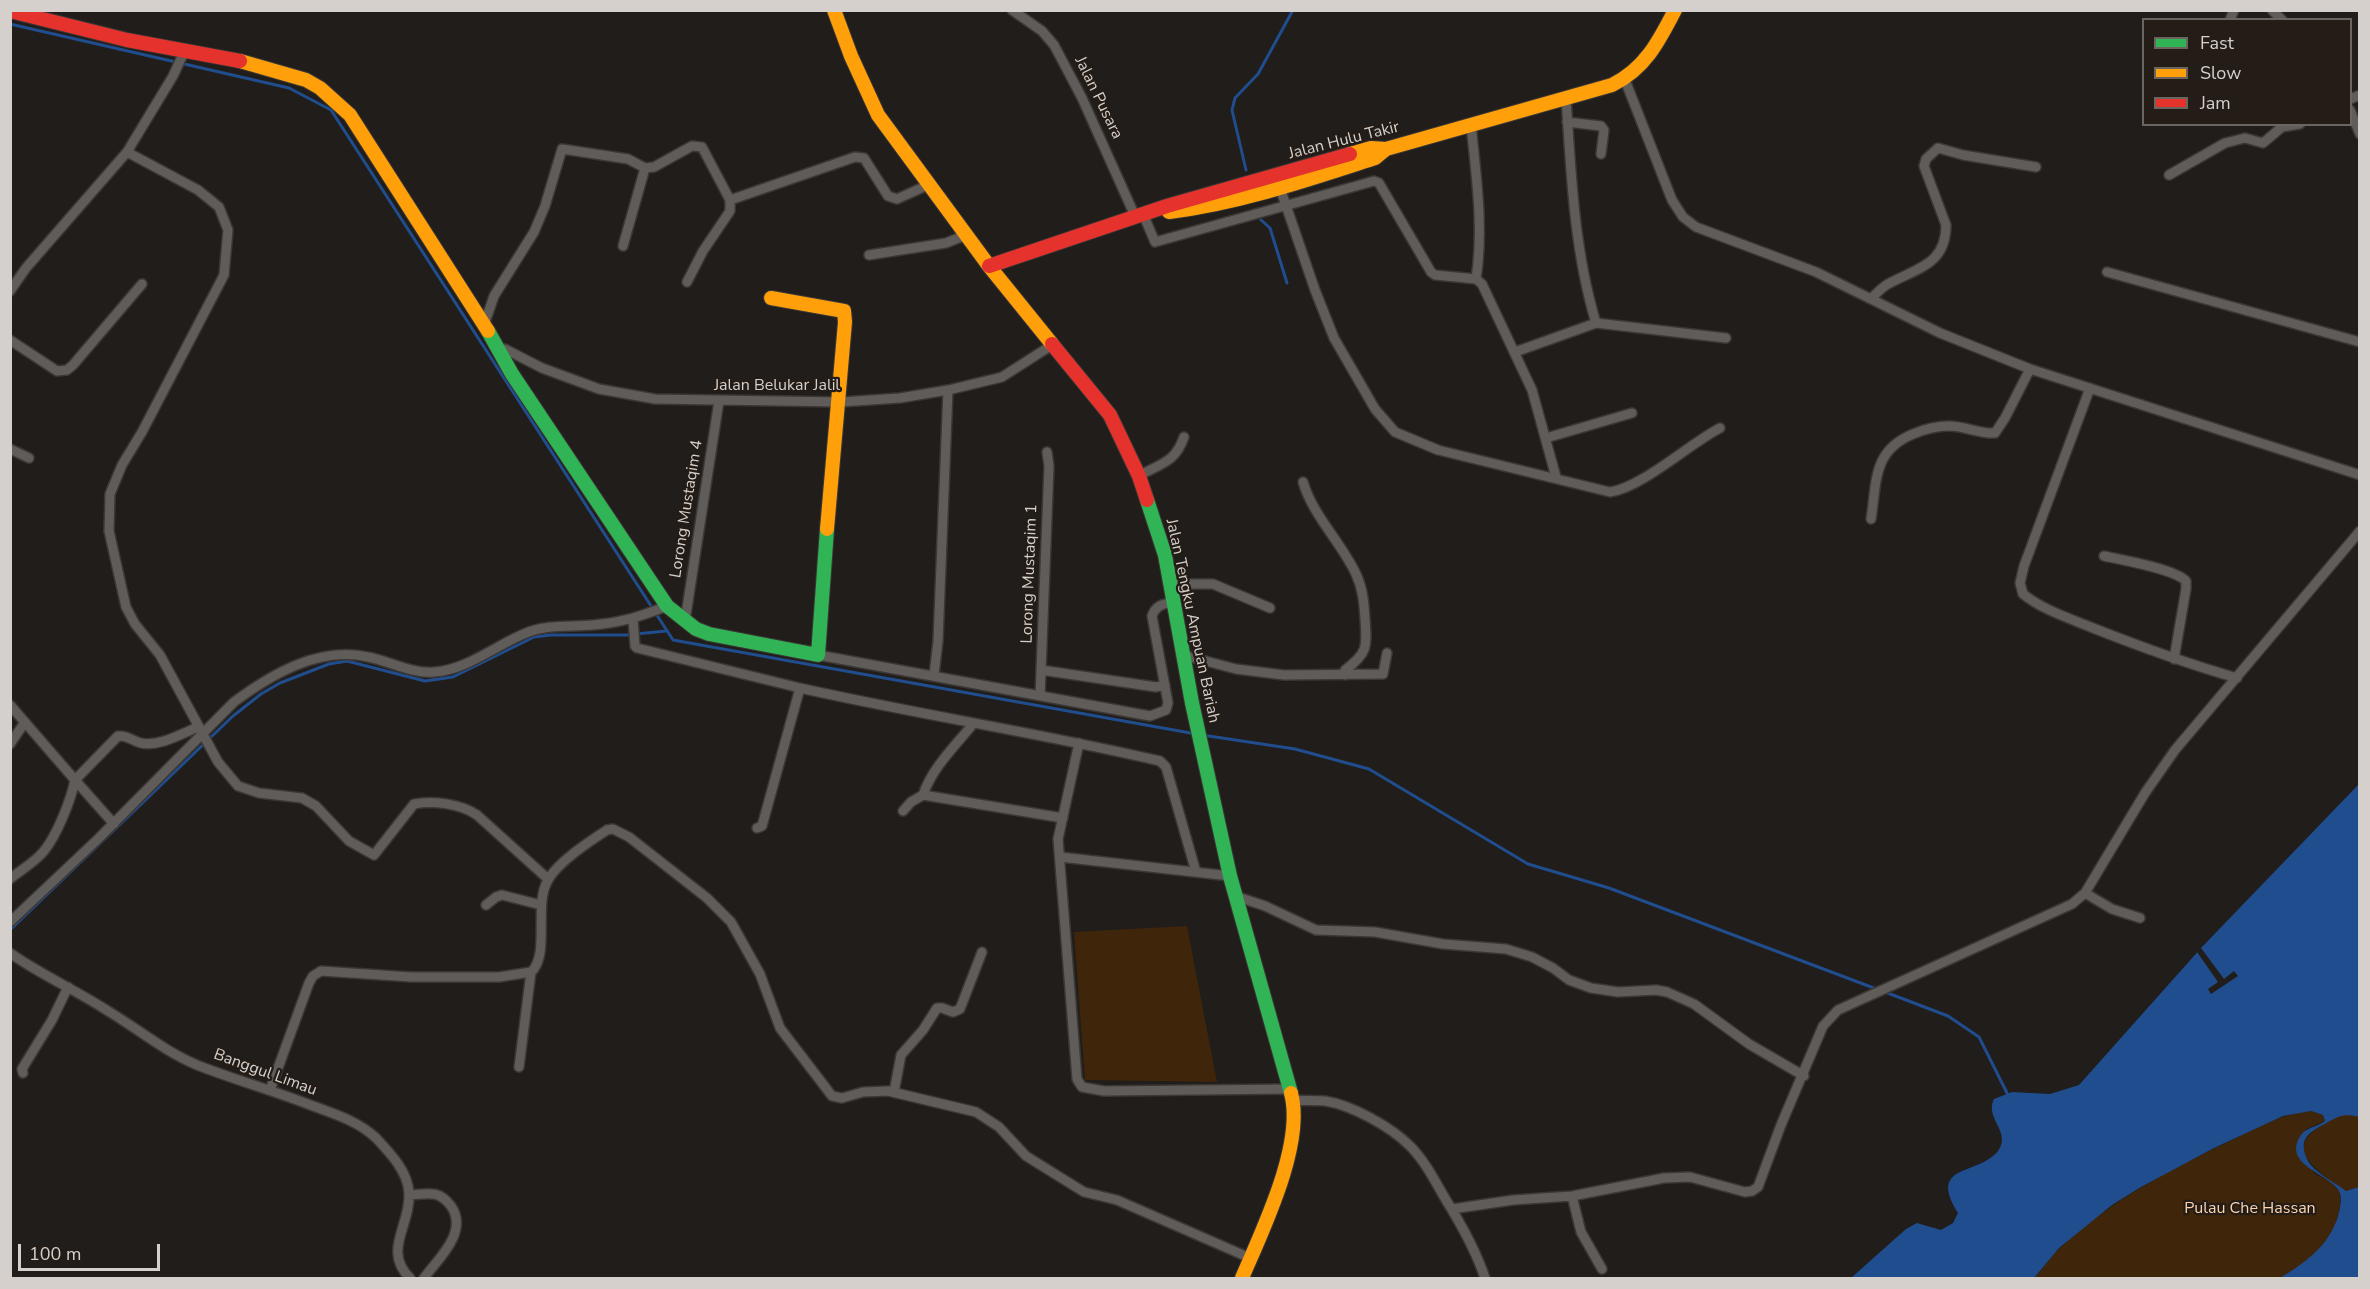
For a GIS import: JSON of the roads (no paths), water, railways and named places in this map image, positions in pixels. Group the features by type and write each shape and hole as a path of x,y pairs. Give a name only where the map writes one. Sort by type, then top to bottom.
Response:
{"street":[{"name":"Jalan Tengku Ampuan Bariah","path":"834,10 851,56 878,115 989,266 1110,415 1139,476 1165,555 1192,704 1230,876 1291,1095 1294,1124 1280,1184 1242,1278"},
{"name":"Jalan Pusara","path":"1012,10 1042,32 1054,45 1139,215 1155,242 1286,205"},
{"name":"Jalan Hulu Takir","path":"989,266 1139,215 1275,174 1371,148 1386,149 1626,80 1649,58 1675,10"},
{"path":"10,11 184,53 249,63 306,80 320,88 350,115 665,607 709,634 1150,716 1166,710 1168,703 1152,616 1160,604 1174,603"},
{"path":"10,291 26,268 127,152 184,53"},
{"path":"1626,80 1672,200 1683,217 1696,227 1816,273 1940,333 2030,369 2360,474"},
{"path":"1566,97 1573,198 1584,275 1596,323"},
{"path":"2352,115 2360,134"},
{"path":"1567,122 1601,126 1604,130 1601,154"},
{"path":"1470,124 1479,202 1479,251 1476,279"},
{"path":"2169,175 2221,144 2245,138 2259,143 2265,142 2280,126"},
{"path":"484,325 494,296 534,232 545,206 562,149 628,159 645,168 654,167 692,146 702,147 730,200 730,211 687,282"},
{"path":"1870,299 1886,285 1926,266 1941,248 1946,234 1946,225 1924,166 1926,159 1938,148 1963,155 2036,167"},
{"path":"1158,210 1168,212 1203,207 1280,188 1375,158 1386,149"},
{"path":"127,152 198,190 219,207 228,230 224,275 142,432 122,465 110,494 110,531 129,616 160,655 202,736 218,762 238,786 260,794 302,798 316,806 349,841 374,855 414,804 422,802 463,807 477,815 548,879"},
{"path":"730,200 855,157 864,158 892,199 897,199 928,185"},
{"path":"624,246 645,168"},
{"path":"1275,174 1334,338 1375,409 1395,432 1438,450 1602,490 1619,491 1630,487 1698,439 1720,428"},
{"path":"1286,205 1374,181 1379,183 1431,272 1435,275 1476,279 1482,284 1532,390 1556,477"},
{"path":"869,255 946,243 966,235"},
{"path":"2107,272 2360,342"},
{"path":"10,340 57,370 67,370 142,284"},
{"path":"771,298 844,310 846,322 837,402 818,654"},
{"path":"1515,352 1596,323 1726,338"},
{"name":"Jalan Belukar Jalil","path":"499,350 505,349 542,368 599,389 655,399 837,402 900,398 948,390 1002,377 1053,345"},
{"path":"1871,519 1879,465 1889,449 1905,437 1939,426 1956,426 1995,433 2006,418 2030,369"},
{"path":"2090,388 2024,566 2019,583 2023,594 2033,602 2053,611 2174,659 2237,678"},
{"path":"934,675 938,641 948,390"},
{"name":"Lorong Mustaqim 4","path":"685,621 719,401"},
{"path":"1546,438 1632,413"},
{"path":"1139,476 1172,459 1180,449 1184,437"},
{"path":"10,449 29,458"},
{"name":"Lorong Mustaqim 1","path":"1040,696 1049,466 1047,452"},
{"path":"1304,482 1309,500 1356,575 1364,599 1367,640 1365,651 1361,658 1345,670 1345,675"},
{"path":"1452,1209 1513,1200 1572,1196 1664,1178 1690,1177 1745,1192 1758,1187 1781,1125 1804,1076 1823,1026 1838,1010 2072,904 2085,893 2145,793 2175,750 2360,531"},
{"path":"2104,556 2169,572 2181,576 2186,581 2174,659"},
{"path":"1170,584 1213,584 1269,608"},
{"path":"10,922 114,824 234,702 259,684 291,667 326,655 355,654 418,671 436,672 455,668 534,630 633,622 665,607"},
{"path":"633,622 634,642 638,648 656,653 800,688 1160,761 1166,768 1196,872"},
{"path":"1183,655 1236,669 1284,675 1345,675 1383,674 1387,653"},
{"path":"1041,670 1156,687 1165,685"},
{"path":"756,828 762,826 800,688"},
{"path":"10,705 114,824"},
{"path":"10,744 25,722"},
{"path":"903,811 911,802 923,795 934,772 973,724"},
{"path":"10,879 43,852 73,789 75,780 118,736 126,736 142,743 202,736"},
{"path":"1079,743 1059,839 1077,1079 1082,1087 1104,1091 1291,1095 1327,1102 1371,1118 1398,1135 1425,1164 1452,1209 1485,1278"},
{"path":"923,795 1063,819"},
{"path":"519,1067 531,972 540,959 541,904 548,879 572,856 607,830 618,830 706,898 731,922 759,974 780,1028 828,1092 837,1098 842,1098 863,1092 894,1092 976,1112 999,1127 1026,1156 1084,1192 1117,1200 1250,1258"},
{"path":"1060,858 1230,876"},
{"path":"2085,893 2112,909 2140,918"},
{"path":"486,905 502,895 541,904"},
{"path":"1235,896 1265,906 1316,930 1375,932 1443,944 1506,949 1532,957 1569,980 1591,988 1618,992 1656,990 1668,992 1694,1004 1749,1044 1804,1076"},
{"path":"894,1092 901,1055 923,1030 937,1008 953,1012 960,1010 982,952"},
{"name":"Banggul Limau","path":"10,953 110,1011 162,1048 197,1065 343,1117 368,1132 400,1167 405,1178 409,1195 397,1256 400,1267 410,1278"},
{"path":"270,1090 309,983 313,976 321,971 463,978 524,975 531,972"},
{"path":"23,1073 22,1069 52,1020 68,987"},
{"path":"409,1195 430,1193 443,1197 457,1218 456,1234 424,1278"},
{"path":"1572,1196 1581,1232 1602,1269"}],"water":[{"path":"2359,784 2359,1117 2339,1117 2316,1129 2306,1138 2304,1147 2307,1159 2325,1176 2346,1191 2359,1187 2359,1278 2280,1278 2299,1266 2323,1245 2334,1227 2340,1207 2340,1193 2335,1186 2310,1169 2297,1154 2296,1146 2303,1132 2325,1121 2323,1115 2311,1111 2283,1116 2214,1148 2141,1187 2112,1205 2059,1248 2034,1278 1851,1278 1906,1229 1917,1223 1941,1230 1953,1223 1958,1213 1950,1197 1948,1186 1952,1178 1989,1159 1998,1151 2001,1144 2002,1138 1992,1112 1994,1099 2012,1092 2050,1094 2079,1085 2201,948"}],"waterway":[{"path":"1246,170 1232,110 1235,98 1258,74 1293,10"},
{"path":"10,24 289,88 331,110 673,640 1196,734"},
{"path":"1261,220 1270,228 1287,283"},
{"path":"10,930 233,716 261,694 280,683 329,664 347,661 425,681 453,677 534,637 626,635 666,631"},
{"path":"1202,735 1295,749 1369,769 1528,864 1609,888 1879,990"},
{"path":"1885,992 1948,1016 1979,1037 2008,1095"}],"park label":[{"name":"Pulau Che Hassan","path":"2250,1209"}]}
